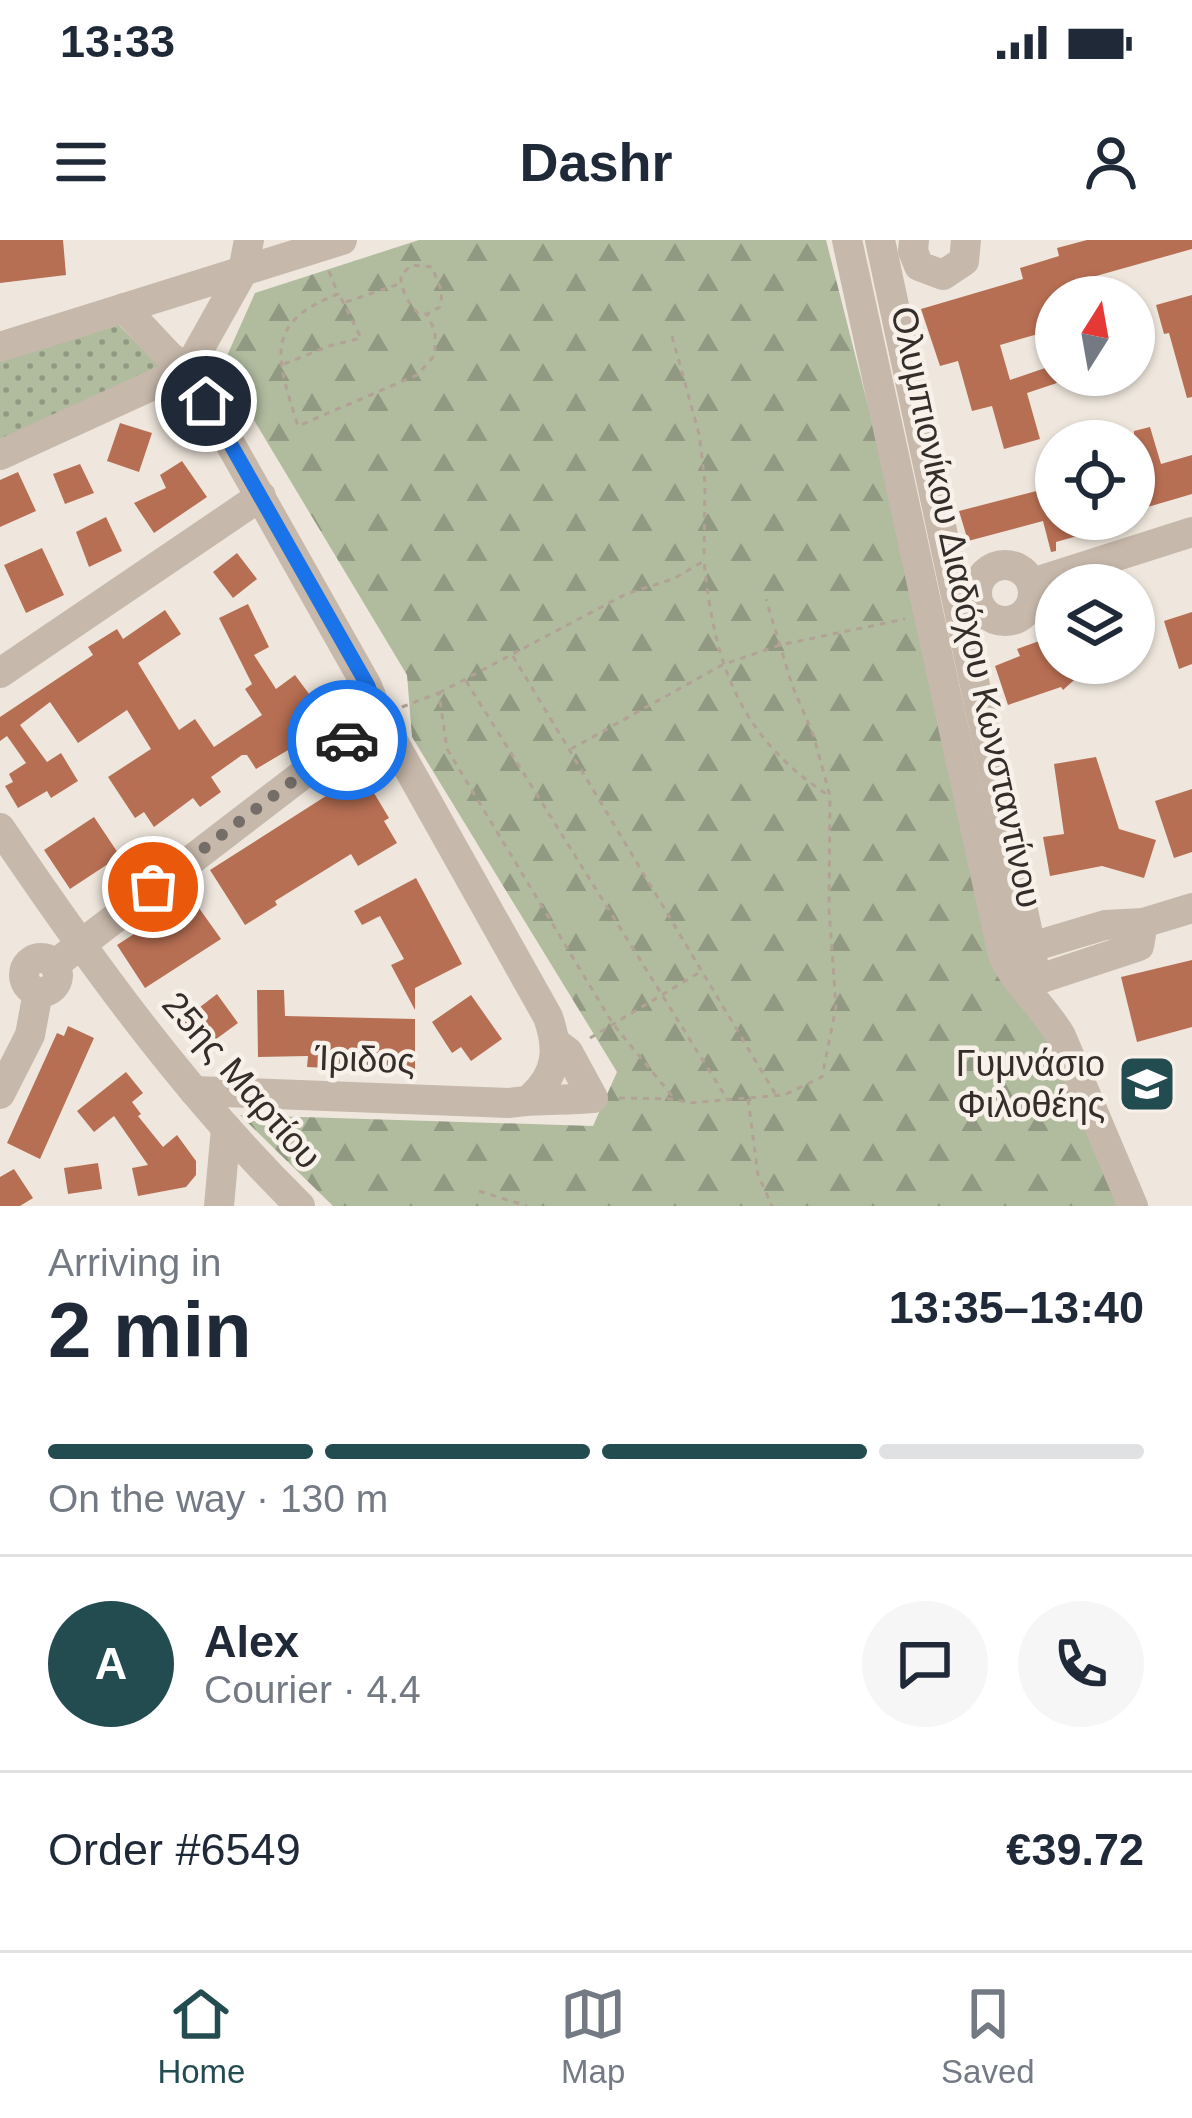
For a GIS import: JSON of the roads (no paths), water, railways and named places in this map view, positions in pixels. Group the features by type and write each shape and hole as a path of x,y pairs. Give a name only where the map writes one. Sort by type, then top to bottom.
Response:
{"street":[{"name":"Ολυμπιονίκου Διαδόχου Κωνσταντίνου","path":"847,240 927,614 1017,951"},
{"name":"Ολυμπιονίκου Διαδόχου Κωνσταντίνου","path":"880,240 1017,951 1009,969 1061,1036 1133,1206"},
{"path":"914,240 920,266 943,275 964,261 966,240"},
{"path":"0,346 124,308 246,255 331,243"},
{"path":"0,455 188,369 246,255"},
{"path":"124,308 188,369 548,1017 562,1047 554,1068 532,1096"},
{"path":"0,673 261,496"},
{"path":"1032,583 1192,532"},
{"path":"31,976 379,716"},
{"name":"25ης Μαρτίου","path":"0,828 78,944 194,1091 293,1205"},
{"path":"0,1094 30,1035 31,976 42,890"},
{"path":"1017,951 1192,908"},
{"path":"1024,984 1139,946 1143,923"},
{"name":"Ίριδος","path":"194,1091 509,1103 532,1096 562,1101 593,1098 562,1047"},
{"path":"219,1206 226,1128"}],"place":[{"name":"Γυμνάσιο Φιλοθέης","path":"1147,1084"}]}
